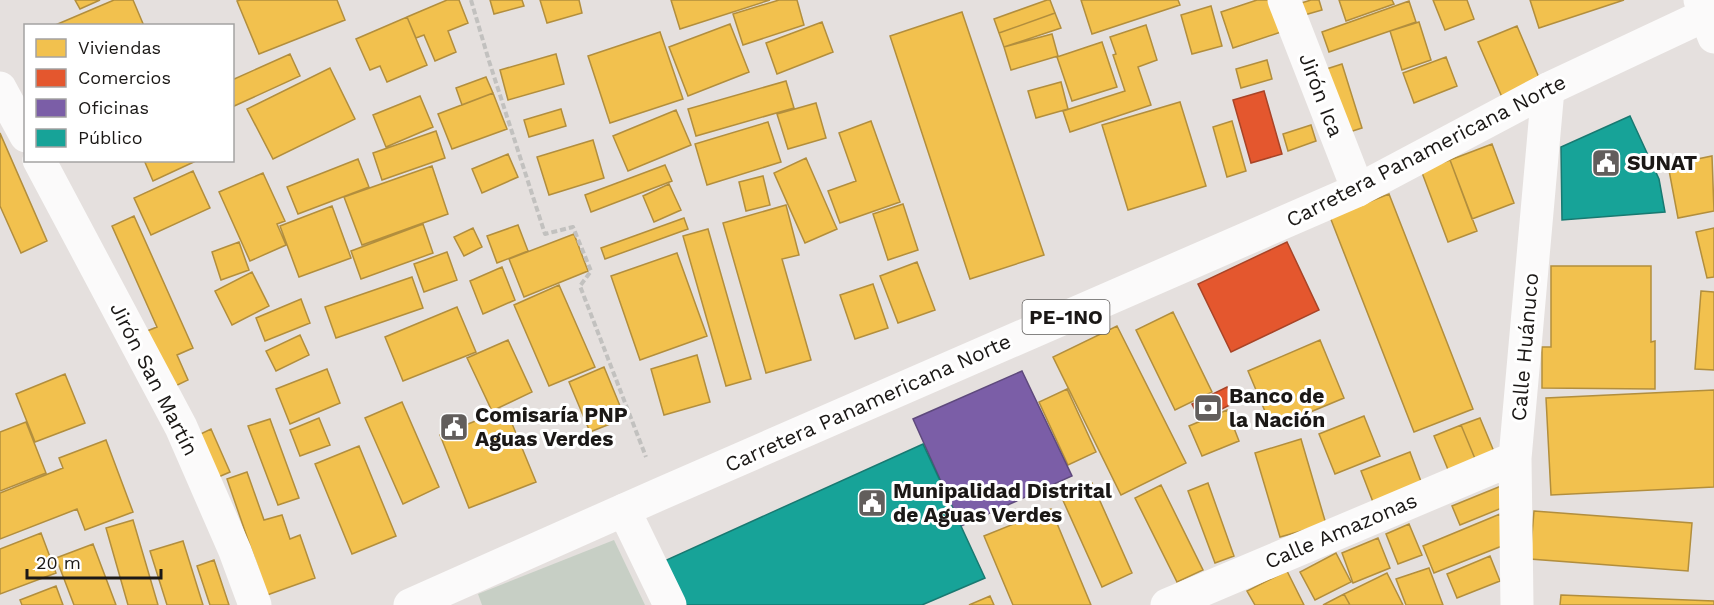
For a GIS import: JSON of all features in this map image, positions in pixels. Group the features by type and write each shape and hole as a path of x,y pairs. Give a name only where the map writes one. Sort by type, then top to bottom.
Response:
{"street":[{"name":"Jirón Ica","path":"1284,0 1358,190"},
{"name":"Carretera Panamericana Norte","path":"410,605 1358,190 1548,89 1708,16"},
{"path":"0,88 24,132"},
{"name":"Calle Huánuco","path":"1517,605 1515,458 1548,89"},
{"name":"Jirón San Martín","path":"40,162 181,427 235,551 255,605"},
{"name":"Calle Amazonas","path":"1167,605 1515,458"},
{"path":"624,510 670,605"}],"path":[{"path":"471,0 545,234 573,227 591,271 579,286 660,494"}],"shaded area":[{"path":"614,540 645,605 482,605 478,594"}],"building: Viviendas":[{"path":"75,0 100,0 80,9"},
{"path":"114,0 133,0 143,24 58,24"},
{"path":"337,0 345,20 259,54 237,1"},
{"path":"447,0 459,0 468,23 448,31 456,52 435,61 424,35 416,38 407,17"},
{"path":"490,0 522,0 524,6 494,14"},
{"path":"540,0 579,0 582,13 547,23"},
{"path":"671,0 770,0 680,29"},
{"path":"779,0 797,0 804,25 743,45 733,14"},
{"path":"1050,0 1055,13 999,33 994,19"},
{"path":"1081,0 1178,0 1180,5 1092,34"},
{"path":"1257,0 1274,0 1284,31 1233,48 1221,12"},
{"path":"1319,0 1322,10 1301,16 1298,4"},
{"path":"1339,0 1392,0 1394,4 1346,21"},
{"path":"1433,0 1467,0 1474,19 1445,30"},
{"path":"1530,0 1624,0 1539,28"},
{"path":"1409,1 1416,22 1329,52 1322,32"},
{"path":"1211,6 1222,46 1192,54 1181,15"},
{"path":"962,12 1044,255 970,279 890,36"},
{"path":"1055,13 1061,28 1004,47 999,33"},
{"path":"407,17 427,65 387,82 380,66 370,70 356,39"},
{"path":"822,22 833,52 777,74 766,43"},
{"path":"1419,22 1431,60 1402,70 1390,31"},
{"path":"730,24 749,72 688,96 669,47"},
{"path":"1146,25 1157,60 1138,67 1151,105 1070,132 1063,111 1125,91 1113,55 1116,54 1110,37"},
{"path":"1517,26 1543,87 1505,104 1478,42"},
{"path":"660,32 683,99 610,123 588,56"},
{"path":"1052,34 1058,56 1011,70 1004,47"},
{"path":"1102,42 1117,87 1072,101 1057,57"},
{"path":"290,54 300,76 234,106 234,79"},
{"path":"556,54 564,84 508,100 500,70"},
{"path":"1446,57 1457,86 1414,103 1403,73"},
{"path":"1267,60 1272,79 1241,88 1236,69"},
{"path":"1342,64 1362,128 1337,136 1317,72"},
{"path":"330,68 355,119 273,159 247,109"},
{"path":"486,77 493,93 462,105 456,88"},
{"path":"786,81 794,108 696,136 688,109"},
{"path":"1061,82 1068,109 1036,118 1028,91"},
{"path":"493,93 507,129 452,149 438,114"},
{"path":"420,96 433,127 386,147 373,115"},
{"path":"1180,102 1206,186 1128,210 1102,125"},
{"path":"816,103 826,138 788,149 777,114"},
{"path":"561,109 566,126 529,137 524,120"},
{"path":"676,110 691,145 628,171 613,136"},
{"path":"871,121 900,202 840,223 828,191 856,181 839,133"},
{"path":"1232,121 1246,171 1227,177 1213,127"},
{"path":"768,122 781,162 707,185 695,144"},
{"path":"1311,125 1316,141 1288,151 1283,134"},
{"path":"436,131 445,158 382,180 373,153"},
{"path":"0,133 47,241 21,253 0,206"},
{"path":"593,140 604,178 549,195 537,157"},
{"path":"1492,144 1514,203 1472,219 1450,160"},
{"path":"508,154 518,177 482,193 472,169"},
{"path":"1712,156 1714,211 1678,218 1668,165"},
{"path":"806,158 837,229 805,243 774,173"},
{"path":"358,159 369,187 298,214 287,187"},
{"path":"1450,160 1477,231 1448,242 1421,170"},
{"path":"145,162 194,162 153,181"},
{"path":"665,165 672,181 591,212 585,195"},
{"path":"432,166 448,214 362,245 344,197"},
{"path":"193,171 210,208 151,235 134,198"},
{"path":"263,173 285,221 277,224 286,245 250,261 219,192"},
{"path":"763,176 770,205 746,211 739,182"},
{"path":"669,184 681,210 654,222 643,196"},
{"path":"1389,194 1473,409 1414,432 1330,217"},
{"path":"903,204 918,250 888,260 873,214"},
{"path":"786,205 799,255 782,259 811,360 766,373 723,223"},
{"path":"332,206 351,258 299,277 280,226"},
{"path":"134,216 193,348 177,355 188,380 167,390 142,333 157,327 112,226"},
{"path":"684,218 688,229 605,259 601,248"},
{"path":"423,224 433,253 361,279 351,251"},
{"path":"518,225 528,251 497,263 487,236"},
{"path":"473,228 482,247 464,256 454,237"},
{"path":"1714,228 1714,277 1707,278 1696,232"},
{"path":"708,229 751,379 726,386 683,236"},
{"path":"574,234 588,271 524,297 509,259"},
{"path":"239,242 249,270 221,280 212,252"},
{"path":"447,252 457,280 424,292 414,264"},
{"path":"677,253 707,336 640,360 611,276"},
{"path":"917,262 935,310 898,323 880,276"},
{"path":"1551,266 1651,266 1651,342 1655,341 1655,389 1542,388 1542,347 1551,347"},
{"path":"502,267 515,300 483,314 470,281"},
{"path":"252,272 269,306 232,325 215,291"},
{"path":"412,277 423,308 336,338 325,307"},
{"path":"873,284 888,328 855,339 840,295"},
{"path":"559,285 595,367 549,386 514,305"},
{"path":"1701,291 1714,292 1714,370 1695,369"},
{"path":"301,299 310,323 265,341 256,318"},
{"path":"457,307 476,352 403,381 385,337"},
{"path":"1173,312 1212,392 1175,410 1136,330"},
{"path":"1117,326 1186,463 1121,495 1053,357"},
{"path":"300,335 309,355 276,371 266,351"},
{"path":"508,340 532,392 492,411 467,358"},
{"path":"1320,340 1344,398 1272,428 1248,371"},
{"path":"697,355 710,402 664,415 651,369"},
{"path":"604,367 625,418 590,432 569,382"},
{"path":"327,369 340,403 290,424 276,389"},
{"path":"65,374 85,423 35,442 16,394"},
{"path":"1067,389 1096,452 1068,465 1039,402"},
{"path":"1714,390 1714,487 1551,495 1546,398"},
{"path":"402,402 439,487 403,504 365,418"},
{"path":"506,409 536,482 469,508 440,435"},
{"path":"1227,410 1239,441 1202,456 1189,426"},
{"path":"1364,416 1380,456 1335,474 1319,434"},
{"path":"319,418 330,445 300,456 290,430"},
{"path":"1480,418 1495,454 1476,461 1461,425"},
{"path":"270,419 299,498 278,505 248,426"},
{"path":"26,422 46,473 0,491 0,432"},
{"path":"1461,425 1476,461 1449,472 1434,436"},
{"path":"211,429 230,472 209,481 190,439"},
{"path":"1301,439 1326,524 1280,537 1255,453"},
{"path":"106,440 133,512 85,530 77,509 0,539 0,493 63,468 59,458"},
{"path":"359,446 396,536 352,554 315,464"},
{"path":"1410,452 1422,484 1373,502 1361,471"},
{"path":"247,472 264,520 282,515 290,539 300,535 315,578 267,595 227,479"},
{"path":"1092,483 1132,573 1102,587 1061,496"},
{"path":"1208,483 1234,556 1215,563 1188,491"},
{"path":"1506,484 1514,503 1460,525 1452,506"},
{"path":"1161,485 1203,570 1177,582 1135,498"},
{"path":"1051,509 1091,605 1013,605 984,536"},
{"path":"1534,511 1692,523 1688,571 1530,559"},
{"path":"1500,514 1512,542 1434,573 1423,546"},
{"path":"133,520 158,605 128,605 106,528"},
{"path":"1409,524 1422,555 1398,564 1386,534"},
{"path":"41,533 56,573 0,594 0,549"},
{"path":"1378,538 1390,568 1353,583 1342,553"},
{"path":"183,541 203,605 167,605 150,551"},
{"path":"93,544 116,605 74,605 56,558"},
{"path":"1336,553 1351,582 1315,600 1300,572"},
{"path":"1490,556 1500,581 1457,598 1447,574"},
{"path":"214,560 229,605 210,605 197,566"},
{"path":"1429,568 1443,605 1406,605 1396,579"},
{"path":"1287,571 1304,605 1255,605 1247,591"},
{"path":"1387,573 1403,605 1350,605 1344,594"},
{"path":"56,586 63,605 22,605 20,600"},
{"path":"1344,594 1350,605 1323,605"},
{"path":"1561,595 1714,601 1714,605 1560,605"},
{"path":"990,596 994,605 969,605"}],"building: Comercios":[{"path":"1264,91 1282,154 1251,163 1233,100"},
{"path":"1287,242 1319,310 1231,352 1198,284"},
{"path":"1227,387 1234,403 1200,420 1192,404"}],"building: Oficinas":[{"path":"1022,371 1072,476 961,526 913,419"}],"building: Público":[{"name":"SUNAT","path":"1630,116 1659,179 1665,212 1562,220 1561,147"},
{"name":"Munipalidad Distrital de Aguas Verdes","path":"923,444 985,578 922,605 682,605 662,562"}],"place":[{"name":"SUNAT","path":"1606,163"},
{"name":"Banco de la Nación","path":"1208,408"},
{"name":"Comisaría PNP Aguas Verdes","path":"454,427"},
{"name":"Munipalidad Distrital de Aguas Verdes","path":"872,503"}]}
